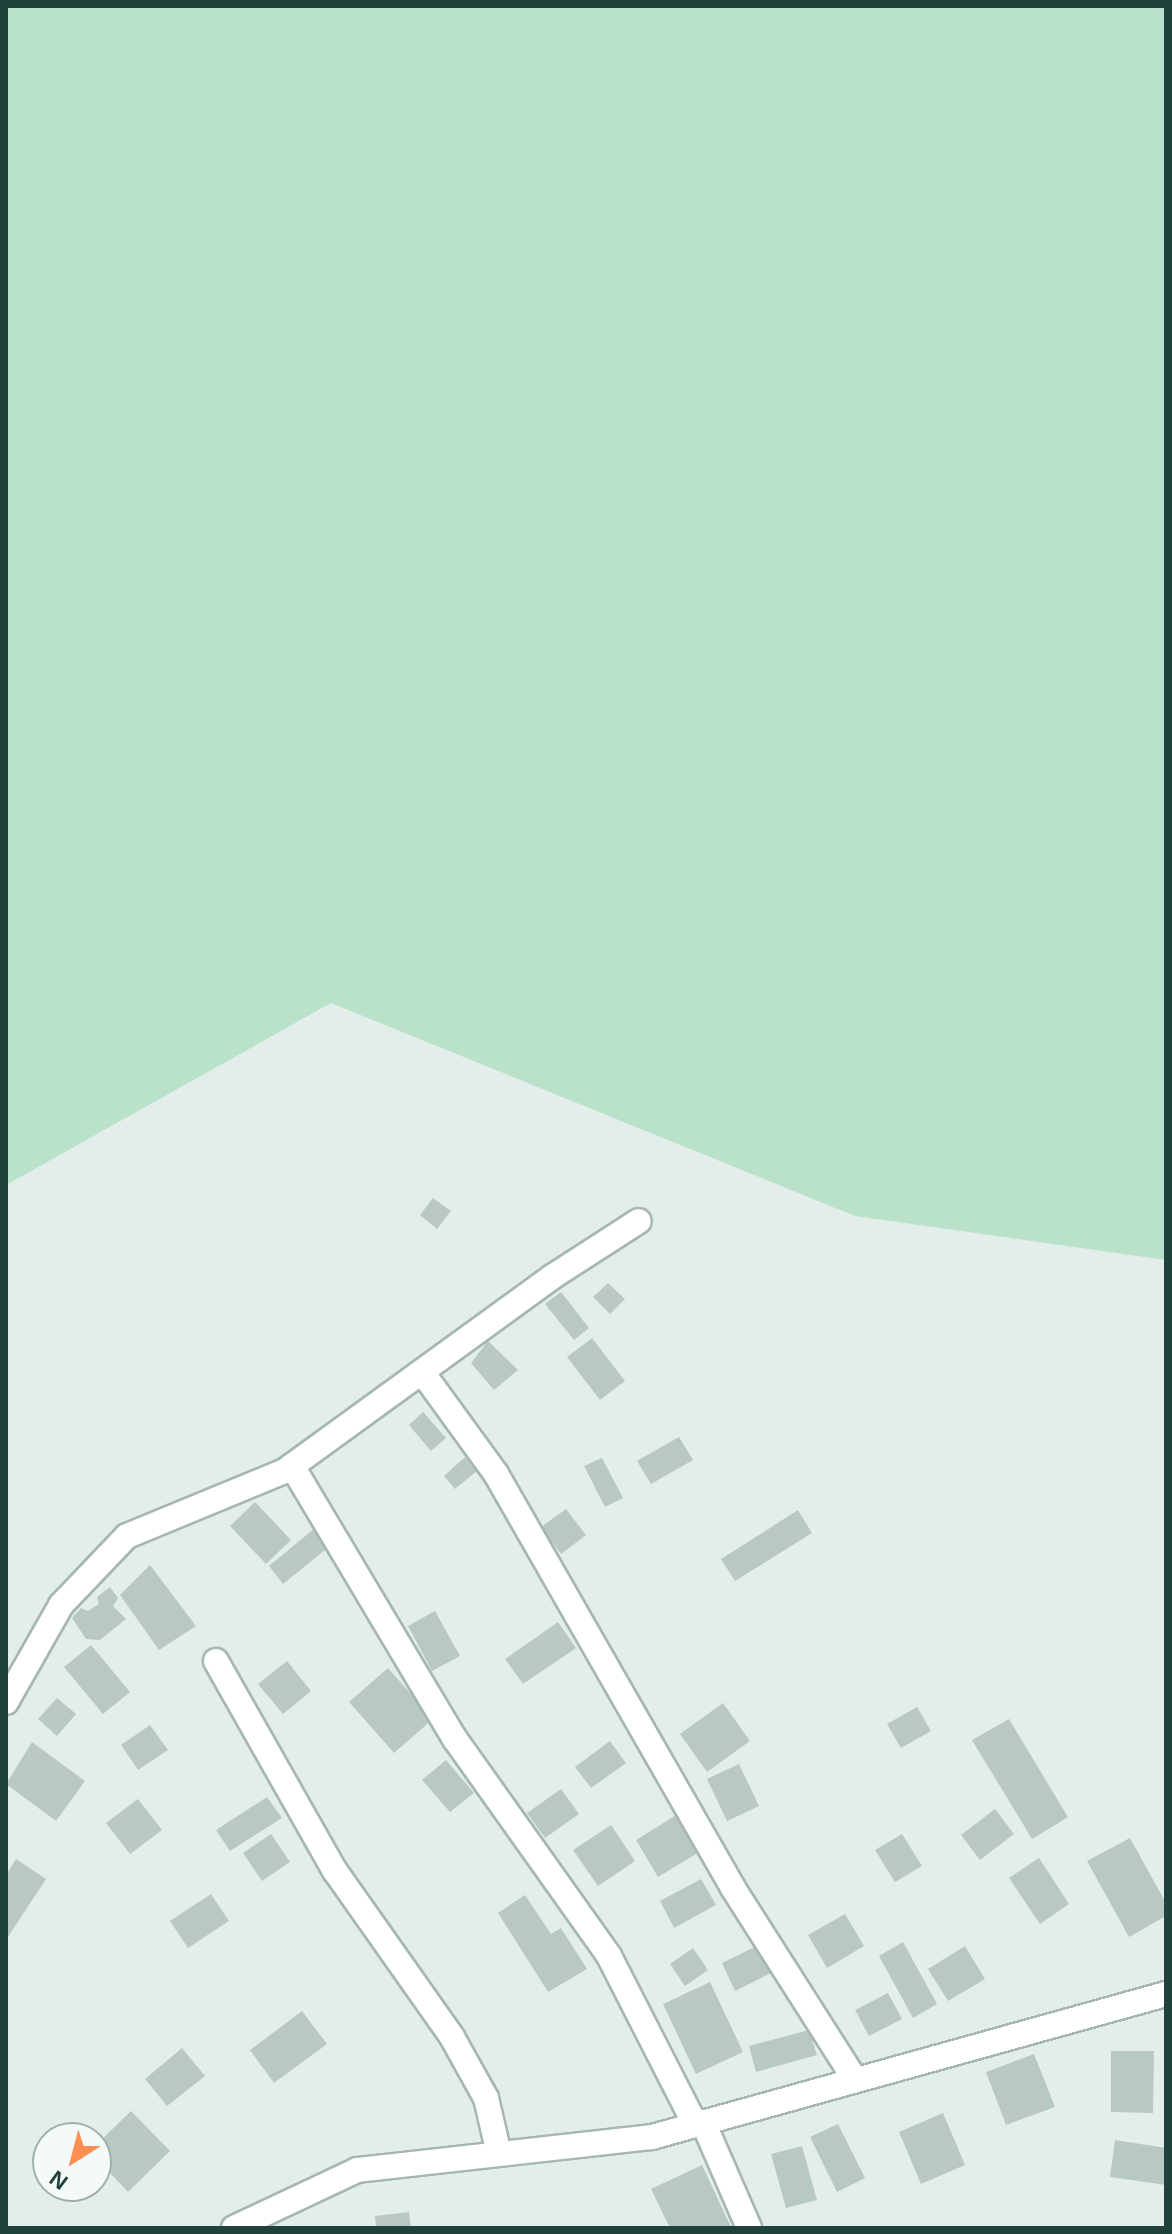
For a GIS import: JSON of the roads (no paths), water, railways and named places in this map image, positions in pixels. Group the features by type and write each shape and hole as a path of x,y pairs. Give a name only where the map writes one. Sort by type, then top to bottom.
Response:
{"street":[{"path":"6,1702 61,1605 127,1536 292,1466 639,1221"},
{"path":"422,1372 496,1474 733,1888 854,2078"},
{"path":"292,1466 455,1739 609,1956 699,2123 749,2228"},
{"path":"216,1661 335,1871 452,2037 486,2098 499,2154"},
{"path":"234,2228 357,2170 652,2137 854,2078 1166,1994"}]}
